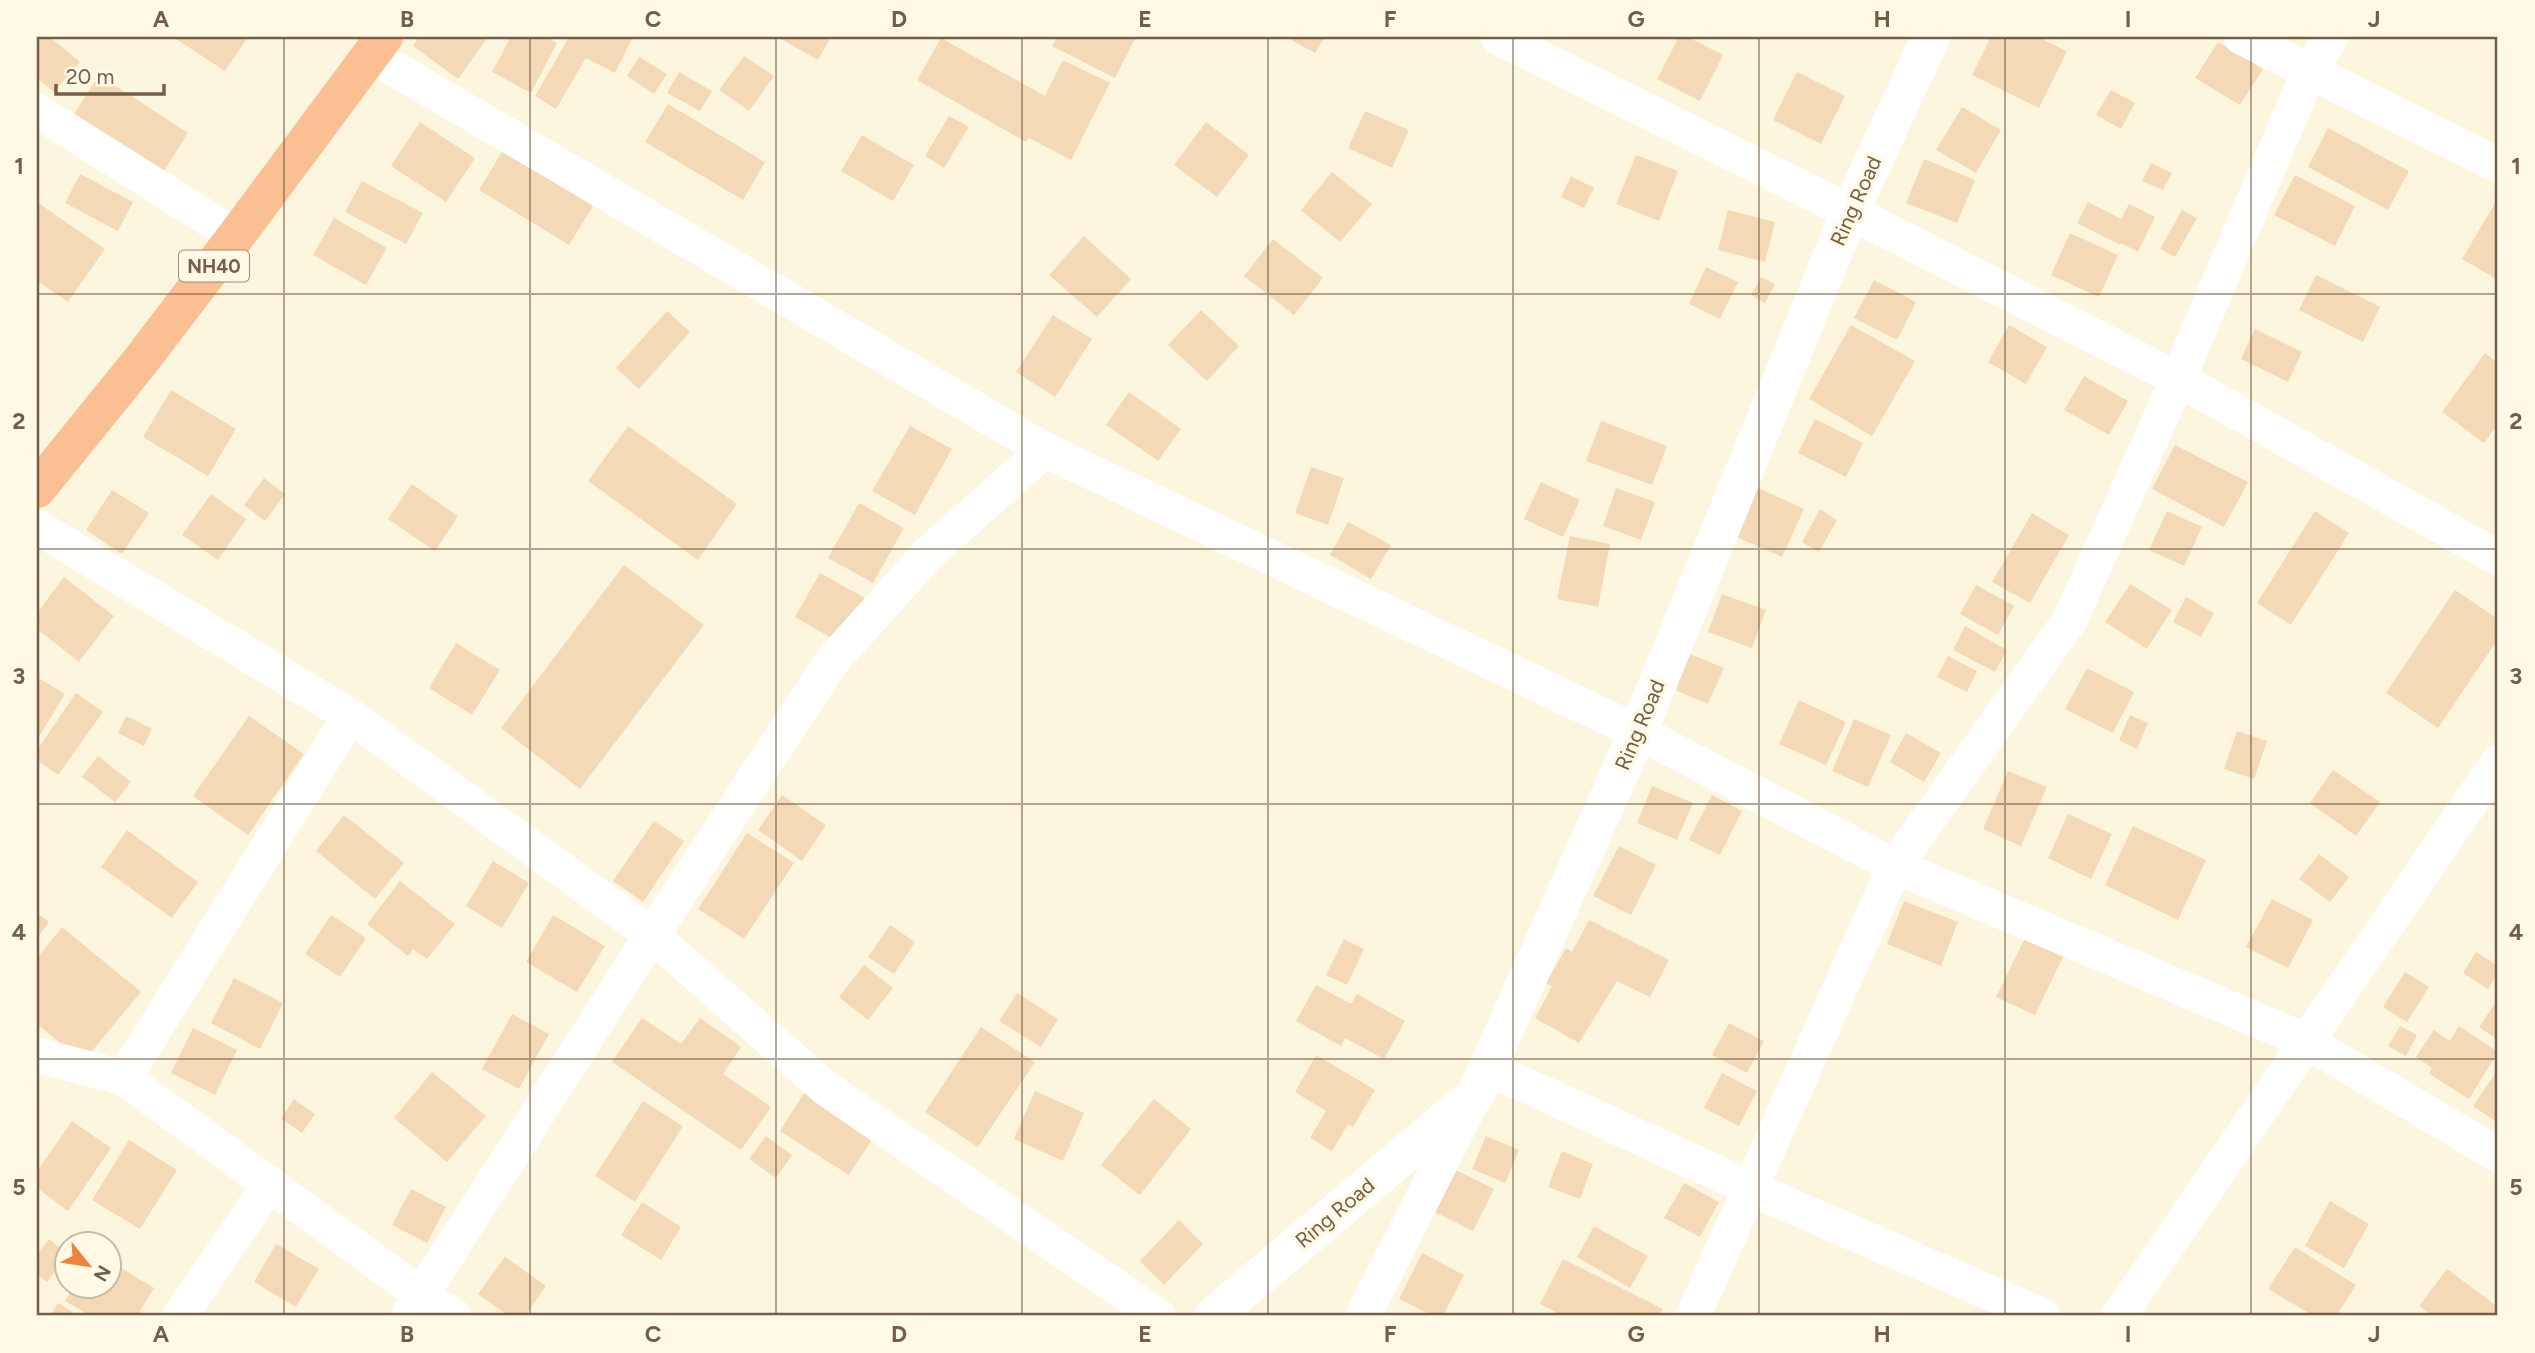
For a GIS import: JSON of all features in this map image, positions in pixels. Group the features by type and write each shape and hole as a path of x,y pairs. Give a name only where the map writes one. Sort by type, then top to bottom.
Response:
{"highway":[{"name":"NH40","path":"37,489 139,363 377,46"}],"street":[{"path":"1498,37 2178,379 2498,558"},
{"name":"Ring Road","path":"1213,1316 1482,1081 1638,732 1850,212 1931,37"},
{"path":"2241,37 2498,165"},
{"path":"1693,1316 1895,866 2070,620 2178,379 2309,72 2330,37"},
{"path":"377,46 1045,450 1638,732 1895,866 2306,1041 2498,1155"},
{"path":"37,111 236,236"},
{"path":"414,1305 832,661 928,554 1045,450"},
{"path":"37,527 350,716 652,935 824,1087 1158,1316"},
{"path":"124,1078 350,716"},
{"path":"2119,1316 2498,762"},
{"path":"37,1055 124,1078 270,1184 414,1305 454,1316"},
{"path":"1363,1316 1482,1081 1750,1188 2043,1316"},
{"path":"180,1316 270,1184"}],"building":[{"path":"38,37 50,37 80,62 54,92 37,78"},
{"path":"173,37 248,37 225,71"},
{"path":"419,37 488,37 458,79 413,46"},
{"path":"511,37 546,37 557,43 531,93 492,72"},
{"path":"569,37 633,37 615,73 586,58 556,109 535,96"},
{"path":"777,37 831,37 818,60"},
{"path":"1057,37 1136,37 1115,78 1052,46"},
{"path":"1286,37 1325,37 1315,53"},
{"path":"1679,37 1688,37 1723,55 1700,101 1657,79"},
{"path":"1991,37 2037,37 2067,51 2039,108 1972,75"},
{"path":"941,38 1045,96 1063,60 1110,83 1071,160 1029,138 1026,142 917,80"},
{"path":"2218,42 2263,69 2240,105 2195,78"},
{"path":"744,56 774,76 749,111 719,90"},
{"path":"639,57 667,74 654,94 627,76"},
{"path":"679,72 712,91 700,111 667,93"},
{"path":"1797,72 1845,96 1821,144 1773,120"},
{"path":"99,75 188,133 160,177 71,119"},
{"path":"2111,90 2135,103 2121,129 2096,115"},
{"path":"668,104 765,162 743,200 645,142"},
{"path":"1962,107 2001,130 1976,173 1936,150"},
{"path":"1365,111 1409,130 1392,168 1348,148"},
{"path":"949,116 969,127 944,168 925,156"},
{"path":"420,122 475,158 446,202 391,166"},
{"path":"1206,122 1249,155 1217,197 1174,165"},
{"path":"2328,128 2409,171 2388,210 2308,167"},
{"path":"862,135 914,165 893,201 841,171"},
{"path":"503,150 593,206 569,245 479,190"},
{"path":"1636,155 1678,171 1659,221 1616,204"},
{"path":"1924,159 1975,180 1957,223 1906,203"},
{"path":"2151,163 2172,173 2163,190 2142,181"},
{"path":"1332,172 1372,204 1340,242 1301,210"},
{"path":"80,174 133,202 118,231 65,203"},
{"path":"2295,175 2355,206 2335,246 2274,215"},
{"path":"1571,176 1594,188 1584,208 1561,197"},
{"path":"362,181 423,213 406,244 345,212"},
{"path":"2498,198 2498,280 2462,259"},
{"path":"37,202 105,249 68,302 37,281"},
{"path":"2088,202 2121,219 2129,204 2155,217 2138,252 2077,223"},
{"path":"1728,210 1775,222 1765,262 1718,250"},
{"path":"2182,210 2197,218 2175,257 2160,249"},
{"path":"334,218 387,248 366,285 313,255"},
{"path":"2070,233 2118,255 2099,297 2051,275"},
{"path":"1084,236 1131,279 1097,317 1049,275"},
{"path":"1273,239 1323,278 1294,315 1244,276"},
{"path":"1706,267 1738,282 1720,319 1689,304"},
{"path":"2316,275 2380,307 2363,342 2299,310"},
{"path":"1761,277 1775,284 1765,303 1751,295"},
{"path":"1874,280 1916,302 1897,340 1854,318"},
{"path":"1201,310 1239,346 1207,381 1168,345"},
{"path":"667,311 690,332 639,389 616,368"},
{"path":"1053,315 1092,339 1055,397 1016,372"},
{"path":"1851,325 1915,361 1872,436 1809,399"},
{"path":"2009,325 2047,347 2026,384 1988,362"},
{"path":"2255,329 2302,352 2288,382 2241,359"},
{"path":"2485,353 2498,363 2498,424 2484,443 2442,412"},
{"path":"2084,376 2128,401 2109,435 2064,410"},
{"path":"171,390 236,429 208,476 143,437"},
{"path":"1129,392 1181,429 1158,461 1106,425"},
{"path":"1815,419 1863,443 1846,477 1798,453"},
{"path":"1601,421 1667,446 1652,485 1586,461"},
{"path":"628,426 737,504 698,560 588,481"},
{"path":"910,426 952,449 915,515 872,491"},
{"path":"2175,445 2248,482 2224,527 2152,489"},
{"path":"1311,467 1344,478 1328,525 1295,513"},
{"path":"264,478 285,494 265,521 244,505"},
{"path":"1541,482 1580,500 1563,537 1524,519"},
{"path":"412,484 458,516 435,551 388,519"},
{"path":"1754,486 1804,509 1782,557 1732,535"},
{"path":"1616,488 1655,502 1641,540 1603,526"},
{"path":"112,490 149,513 122,554 86,530"},
{"path":"211,494 246,519 218,560 182,535"},
{"path":"859,503 904,528 873,583 828,558"},
{"path":"1820,509 1837,520 1819,552 1802,542"},
{"path":"2167,511 2202,527 2184,566 2149,550"},
{"path":"2315,511 2349,533 2291,625 2257,603"},
{"path":"2032,513 2069,535 2030,603 1992,582"},
{"path":"1348,522 1391,545 1371,579 1330,555"},
{"path":"1570,536 1610,544 1598,607 1557,599"},
{"path":"624,565 704,625 580,789 501,728"},
{"path":"820,573 865,598 840,643 795,617"},
{"path":"64,577 114,616 79,662 37,629 37,613"},
{"path":"2130,584 2172,610 2147,649 2105,622"},
{"path":"1976,585 2014,606 1998,635 1960,614"},
{"path":"2455,590 2498,619 2498,639 2438,728 2386,693"},
{"path":"1722,594 1766,610 1752,648 1708,632"},
{"path":"2186,597 2214,613 2201,637 2173,622"},
{"path":"1965,626 2007,650 1995,672 1953,650"},
{"path":"456,643 500,670 472,715 429,688"},
{"path":"1688,653 1724,668 1708,704 1673,689"},
{"path":"1948,656 1977,671 1967,692 1937,677"},
{"path":"2087,668 2134,692 2113,733 2065,709"},
{"path":"37,677 65,694 37,740"},
{"path":"76,693 103,712 58,775 37,760 37,750"},
{"path":"1799,700 1846,722 1826,765 1779,744"},
{"path":"2130,715 2148,723 2137,749 2119,740"},
{"path":"126,716 152,729 144,746 118,733"},
{"path":"249,716 304,754 248,835 193,796"},
{"path":"1854,719 1891,735 1868,787 1832,771"},
{"path":"2237,731 2267,741 2254,779 2224,769"},
{"path":"1906,733 1941,753 1924,782 1890,762"},
{"path":"98,756 131,782 115,802 82,777"},
{"path":"2333,770 2380,802 2356,836 2310,803"},
{"path":"2008,771 2047,787 2021,846 1983,829"},
{"path":"1652,786 1693,803 1677,840 1637,823"},
{"path":"782,795 826,825 802,861 758,830"},
{"path":"1712,795 1742,811 1720,855 1689,840"},
{"path":"2068,814 2112,834 2091,879 2048,858"},
{"path":"344,815 404,863 375,899 316,851"},
{"path":"654,821 684,841 643,902 613,881"},
{"path":"2133,826 2206,860 2178,920 2105,885"},
{"path":"127,830 198,882 172,918 101,867"},
{"path":"747,833 794,863 744,939 698,909"},
{"path":"1619,846 1656,865 1631,915 1593,896"},
{"path":"2319,854 2349,877 2330,902 2299,879"},
{"path":"493,861 529,883 502,928 466,906"},
{"path":"400,881 455,924 427,959 413,949 408,956 367,924"},
{"path":"2272,899 2313,920 2288,968 2246,947"},
{"path":"1904,901 1958,922 1941,966 1887,944"},
{"path":"37,913 49,922 37,938"},
{"path":"331,915 366,938 340,977 305,954"},
{"path":"553,915 605,946 577,992 526,962"},
{"path":"1589,920 1669,960 1650,997 1617,981 1579,1043 1535,1018 1552,986 1546,983 1566,948 1572,952"},
{"path":"890,925 915,942 894,974 868,957"},
{"path":"62,927 141,992 83,1062 37,1024 37,958"},
{"path":"2026,936 2064,955 2035,1015 1996,997"},
{"path":"1344,939 1364,949 1347,985 1326,975"},
{"path":"2476,952 2498,966 2498,972 2488,989 2463,973"},
{"path":"864,965 893,988 868,1020 839,997"},
{"path":"2405,972 2429,987 2407,1022 2383,1007"},
{"path":"234,978 283,1003 260,1049 211,1023"},
{"path":"1316,985 1351,1004 1357,994 1405,1021 1384,1059 1345,1038 1341,1046 1296,1021"},
{"path":"1017,993 1058,1019 1041,1047 999,1021"},
{"path":"2498,999 2498,1040 2479,1027"},
{"path":"512,1014 549,1034 519,1089 482,1069"},
{"path":"642,1018 681,1044 700,1018 741,1047 723,1074 771,1107 741,1150 612,1062"},
{"path":"1729,1023 1764,1041 1747,1073 1712,1055"},
{"path":"2400,1026 2417,1035 2406,1056 2388,1046"},
{"path":"2459,1026 2498,1052 2469,1099 2429,1074 2432,1068 2416,1057 2434,1030 2450,1041"},
{"path":"981,1027 1035,1062 978,1147 925,1112"},
{"path":"193,1028 237,1050 215,1095 171,1073"},
{"path":"1316,1055 1375,1090 1353,1127 1348,1124 1332,1151 1310,1138 1326,1111 1295,1092"},
{"path":"2498,1069 2498,1123 2473,1106"},
{"path":"432,1072 486,1116 447,1162 394,1118"},
{"path":"1722,1073 1757,1091 1739,1126 1704,1108"},
{"path":"809,1085 878,1130 849,1175 780,1131"},
{"path":"1035,1091 1084,1113 1063,1161 1014,1139"},
{"path":"294,1099 315,1114 302,1133 281,1119"},
{"path":"1154,1099 1191,1129 1140,1195 1101,1165"},
{"path":"643,1101 683,1126 635,1202 595,1176"},
{"path":"72,1121 111,1148 68,1211 37,1188 37,1171"},
{"path":"766,1136 792,1155 776,1178 749,1159"},
{"path":"1486,1136 1519,1150 1505,1183 1472,1169"},
{"path":"129,1140 177,1170 140,1229 92,1200"},
{"path":"1562,1151 1593,1164 1580,1199 1548,1187"},
{"path":"1456,1170 1494,1189 1473,1231 1435,1212"},
{"path":"1684,1183 1719,1202 1700,1237 1664,1218"},
{"path":"411,1189 446,1207 427,1243 392,1225"},
{"path":"2330,1201 2369,1224 2344,1268 2305,1246"},
{"path":"642,1202 681,1227 661,1260 621,1235"},
{"path":"1179,1220 1203,1244 1164,1285 1140,1261"},
{"path":"1594,1226 1648,1256 1630,1288 1577,1257"},
{"path":"49,1239 52,1241 52,1275 47,1282 37,1274 37,1254"},
{"path":"276,1244 319,1269 296,1307 254,1282"},
{"path":"2295,1247 2356,1285 2336,1316 2314,1316 2268,1289"},
{"path":"1422,1253 1464,1275 1443,1316 1433,1316 1399,1299"},
{"path":"505,1257 546,1286 525,1316 509,1316 478,1294"},
{"path":"1563,1259 1663,1309 1659,1316 1564,1316 1540,1304"},
{"path":"122,1269 154,1288 137,1316 91,1316 65,1301 122,1300"},
{"path":"2447,1269 2498,1307 2498,1316 2433,1316 2419,1306"},
{"path":"58,1303 79,1316 50,1316"}]}
